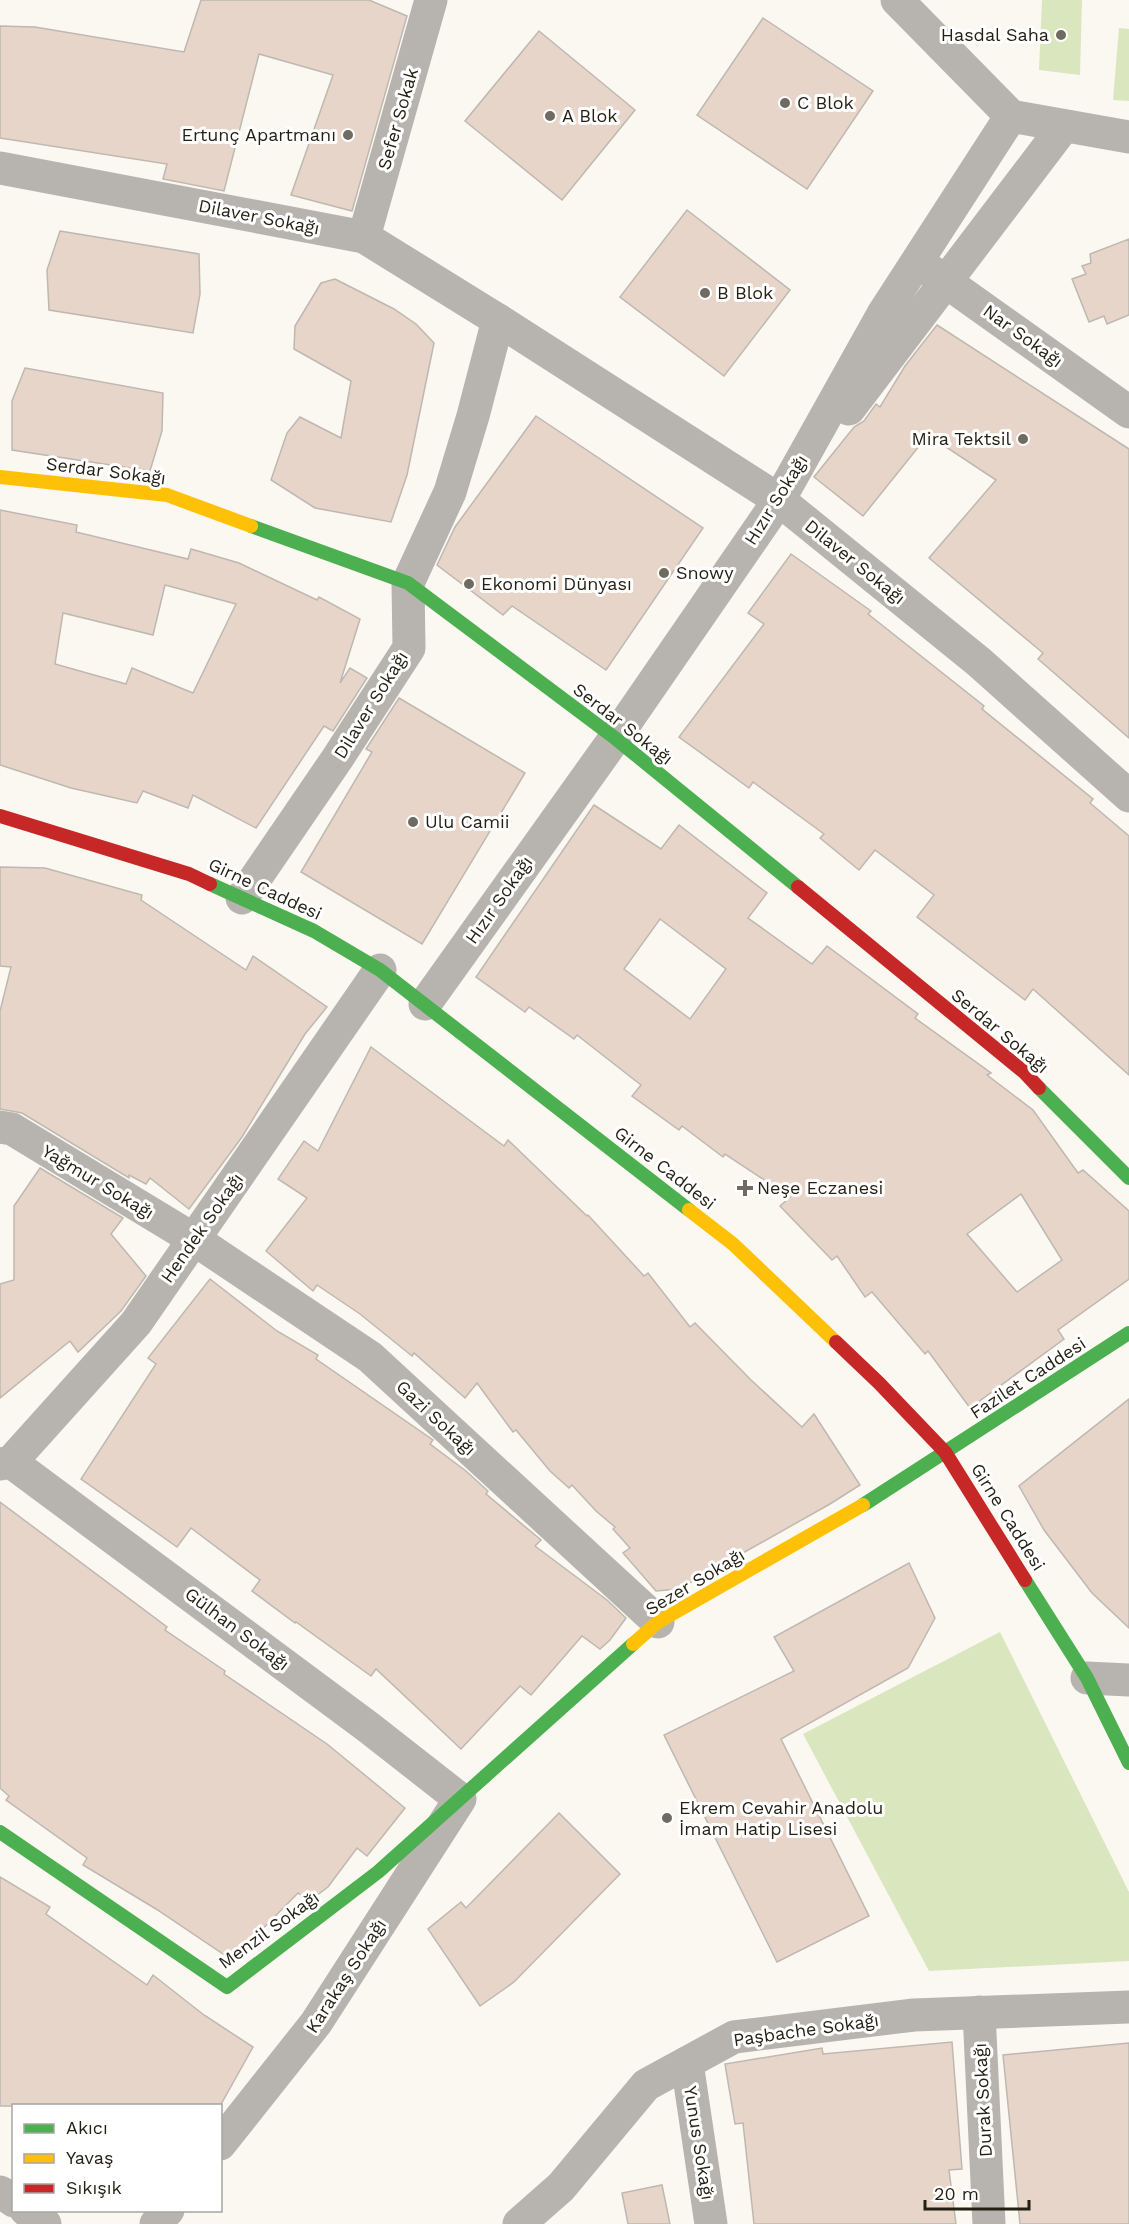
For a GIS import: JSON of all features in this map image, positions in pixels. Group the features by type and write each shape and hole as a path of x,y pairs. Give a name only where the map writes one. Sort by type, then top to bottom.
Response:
{"street":[{"name":"Sefer Sokak","path":"364,237 431,0"},
{"path":"897,0 1011,116 1129,137"},
{"name":"Hızır Sokağı","path":"425,1004 615,738 779,500 883,314 1011,116"},
{"path":"779,500 1064,126"},
{"name":"Dilaver Sokağı","path":"0,168 364,237 779,500 980,662 1129,796"},
{"name":"Nar Sokağı","path":"917,261 1129,412"},
{"name":"Dilaver Sokağı","path":"242,898 409,648 408,583 450,492 498,320"},
{"name":"Serdar Sokağı","path":"0,477 167,495 408,583 615,738 1023,1072 1129,1178"},
{"name":"Girne Caddesi","path":"0,816 189,874 314,931 380,970 733,1244 879,1383 945,1452 1087,1678 1129,1763"},
{"name":"Hendek Sokağı","path":"6,1463 136,1323 380,970"},
{"name":"Yağmur Sokağı","path":"0,1127 12,1129 195,1240"},
{"name":"Gazi Sokağı","path":"195,1240 370,1357 658,1622"},
{"name":"Fazilet Caddesi","path":"945,1452 1129,1333"},
{"name":"Sezer Sokağı","path":"460,1799 658,1622 840,1520 945,1452"},
{"name":"Gülhan Sokağı","path":"6,1463 368,1727 460,1799"},
{"path":"1087,1678 1129,1680"},
{"name":"Menzil Sokağı","path":"0,1832 227,1987 378,1872 460,1799"},
{"name":"Karakaş Sokağı","path":"222,2142 316,2024 460,1799"},
{"name":"Paşbache Sokağı","path":"520,2223 561,2187 646,2085 734,2037 914,2015 1129,2007"},
{"name":"Durak Sokağı","path":"979,2012 989,2224"},
{"name":"Yunus Sokağı","path":"687,2063 711,2224"},
{"path":"27,2212 45,2224"},
{"path":"156,2224 167,2212"}],"green space":[{"name":"Hasdal Saha","path":"1042,0 1082,0 1080,75 1039,70"},
{"path":"1119,28 1129,29 1129,101 1113,100"},
{"path":"1000,1632 1129,1892 1129,1961 929,1971 803,1734"}],"building":[{"path":"201,0 369,0 407,16 352,211 291,195 333,75 259,54 224,191 163,179 167,164 0,138 0,26 35,27 184,52"},
{"name":"C Blok","path":"763,18 873,91 807,189 697,115"},
{"name":"A Blok","path":"539,31 635,110 562,200 465,121"},
{"name":"B Blok","path":"687,210 790,290 724,376 620,297"},
{"path":"60,231 199,254 200,294 193,333 49,310 47,270"},
{"path":"1129,239 1129,315 1107,324 1104,316 1089,322 1072,279 1086,274 1082,266 1091,263 1090,254"},
{"path":"335,279 394,309 416,324 434,343 407,475 391,522 315,508 271,480 287,433 300,417 341,438 351,381 294,349 295,326 321,283"},
{"path":"937,325 1129,449 1129,738 1038,659 1043,653 929,558 996,480 928,435 863,516 814,477 854,427 864,421 876,404 880,407 905,366"},
{"path":"25,368 163,393 162,431 150,471 12,450 12,401"},
{"path":"536,416 703,528 606,670 512,606 503,615 437,565 455,527"},
{"path":"0,510 77,525 76,532 188,559 191,549 239,563 317,600 319,597 360,619 340,683 350,668 367,678 333,731 324,726 256,828 193,795 188,808 143,791 137,803 71,788 0,765","holes":["165,585 236,604 193,693 132,668 126,684 55,664 63,613 153,635"]},
{"path":"791,554 871,611 868,614 984,706 982,709 1093,799 1090,803 1129,836 1129,1075 1033,989 1025,1000 917,917 934,895 875,850 859,870 820,838 824,834 753,782 749,788 679,737 764,624 748,613"},
{"name":"Ulu Camii","path":"399,698 525,773 422,944 301,872 372,752 366,749"},
{"path":"594,805 661,849 679,825 767,893 748,918 812,964 827,946 918,1014 915,1018 991,1073 987,1075 1033,1110 1078,1173 1083,1170 1129,1211 1129,1279 1058,1330 1064,1339 970,1408 928,1351 925,1354 872,1292 865,1297 837,1256 832,1260 780,1206 790,1197 725,1154 723,1157 682,1126 679,1130 632,1096 641,1085 577,1035 574,1039 529,1007 525,1012 476,977","holes":["660,919 726,969 690,1019 624,969","1021,1194 1062,1260 1017,1292 967,1234"]},
{"path":"0,867 45,868 142,895 141,900 246,970 253,956 327,1007 305,1034 242,1137 189,1209 150,1178 146,1184 129,1175 129,1178 22,1113 0,1109 0,1011 11,967 0,966"},
{"path":"371,1047 504,1146 508,1140 588,1215 644,1276 648,1273 690,1327 695,1323 751,1380 802,1427 814,1414 860,1485 679,1589 656,1591 623,1553 630,1548 613,1529 615,1527 596,1511 572,1485 569,1488 550,1471 516,1430 513,1432 477,1383 465,1398 414,1353 412,1356 360,1314 317,1285 313,1291 266,1251 307,1198 278,1179 304,1141 318,1151"},
{"path":"40,1168 123,1218 111,1234 146,1276 121,1311 78,1352 70,1341 0,1398 0,1284 14,1280 14,1206"},
{"path":"210,1279 277,1331 318,1355 316,1359 433,1440 430,1444 466,1471 488,1491 486,1494 541,1540 535,1546 607,1600 626,1618 610,1640 600,1649 582,1636 531,1695 520,1686 461,1749 376,1669 371,1676 252,1591 260,1580 191,1528 177,1547 81,1479 156,1364 148,1358"},
{"path":"1129,1399 1129,1628 1092,1593 1044,1530 1019,1486"},
{"path":"0,1502 167,1627 165,1630 225,1671 224,1674 327,1744 405,1808 367,1856 357,1848 328,1887 309,1901 298,1893 232,1960 156,1909 83,1865 87,1858 6,1800 9,1796 0,1788"},
{"path":"909,1563 935,1618 908,1668 781,1739 869,1916 777,1962 664,1735 794,1671 774,1637"},
{"path":"559,1813 620,1874 514,1982 480,2006 428,1929 461,1902 466,1908"},
{"path":"0,1877 50,1907 46,1914 147,1985 153,1975 204,2015 253,2047 221,2104 12,2104 12,2106 0,2106"},
{"path":"952,2042 962,2169 949,2170 956,2224 754,2224 743,2123 735,2124 725,2064 822,2048 823,2054"},
{"path":"1129,2043 1129,2224 1020,2224 1003,2055"},
{"path":"662,2185 670,2224 628,2224 622,2193"}],"traffic: fast":[{"path":"251,526 408,583 615,738 798,887"},
{"path":"210,884 314,931 380,970 689,1210"},
{"path":"1039,1088 1129,1178"},
{"path":"863,1505 1129,1333"},
{"path":"1025,1580 1087,1678 1129,1763"},
{"path":"0,1832 227,1987 378,1872 633,1644"}],"traffic: slow":[{"path":"0,477 167,495 251,526"},
{"path":"689,1210 733,1244 836,1342"},
{"path":"633,1644 658,1622 863,1505"}],"traffic: jam":[{"path":"0,816 189,874 210,884"},
{"path":"798,887 1024,1072 1039,1088"},
{"path":"836,1342 945,1452 1025,1580"}],"place":[{"name":"Hasdal Saha","path":"1061,35"},
{"name":"C Blok","path":"785,103"},
{"name":"A Blok","path":"550,116"},
{"name":"Ertunç Apartmanı","path":"348,135"},
{"name":"B Blok","path":"705,293"},
{"name":"Mira Tektsil","path":"1023,439"},
{"name":"Snowy","path":"664,573"},
{"name":"Ekonomi Dünyası","path":"469,584"},
{"name":"Ulu Camii","path":"413,822"},
{"name":"Neşe Eczanesi","path":"745,1188"},
{"name":"Ekrem Cevahir Anadolu İmam Hatip Lisesi","path":"667,1818"}]}
